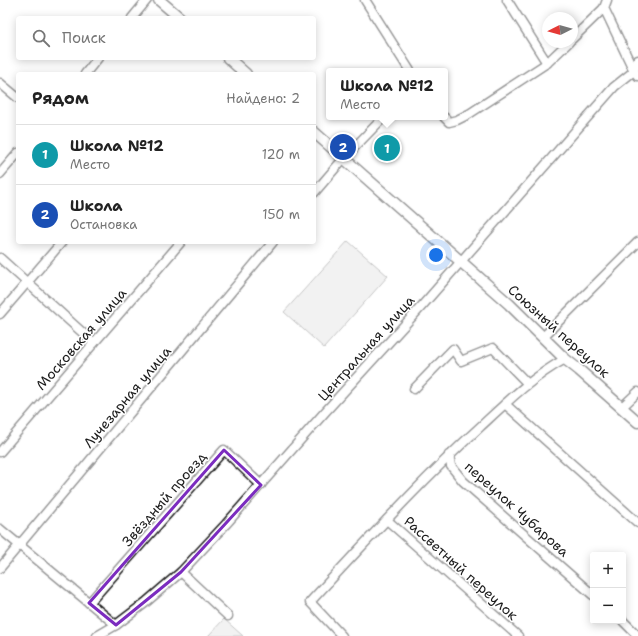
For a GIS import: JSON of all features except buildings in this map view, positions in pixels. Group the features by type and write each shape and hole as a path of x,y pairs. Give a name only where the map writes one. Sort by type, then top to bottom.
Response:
{"street":[{"path":"134,16 147,0"},
{"path":"159,0 178,16"},
{"path":"365,0 408,68"},
{"path":"507,0 546,63"},
{"path":"578,33 606,3 636,73"},
{"path":"448,119 457,120 469,114 546,63 562,48"},
{"path":"87,72 96,60"},
{"path":"230,60 244,72"},
{"path":"636,73 638,60"},
{"name":"Центральная улица","path":"97,636 116,625 145,603 181,572 421,307 614,87 636,73"},
{"path":"0,83 16,96"},
{"path":"316,191 344,158 381,120"},
{"name":"Союзный переулок","path":"316,134 508,304 565,359 580,370 638,422"},
{"path":"0,174 16,155"},
{"path":"543,337 638,242"},
{"path":"0,314 60,244"},
{"name":"Московская улица","path":"0,452 180,244"},
{"name":"Лучезарная улица","path":"0,568 271,244"},
{"path":"0,258 94,343"},
{"path":"414,389 453,349 461,361 493,348 527,383"},
{"path":"342,636 310,602 449,455 527,383 565,359"},
{"path":"622,407 638,392"},
{"path":"505,404 638,524"},
{"name":"Звёздный проезд","path":"89,603 224,450 261,485"},
{"name":"переулок Чубарова","path":"449,455 451,466 463,481 590,592"},
{"name":"Рассветный переулок","path":"387,520 518,636"},
{"path":"0,529 116,625"},
{"path":"181,572 228,616"},
{"path":"626,624 638,636"}],"highlighted area":[{"path":"224,450 261,485 181,572 116,625 89,603"}],"shaded area":[{"path":"348,241 388,276 324,348 284,312"},
{"path":"224,619 243,636 208,636"}],"place":[{"name":"Школа","path":"343,147"},
{"name":"Школа №12","path":"387,148"}]}
